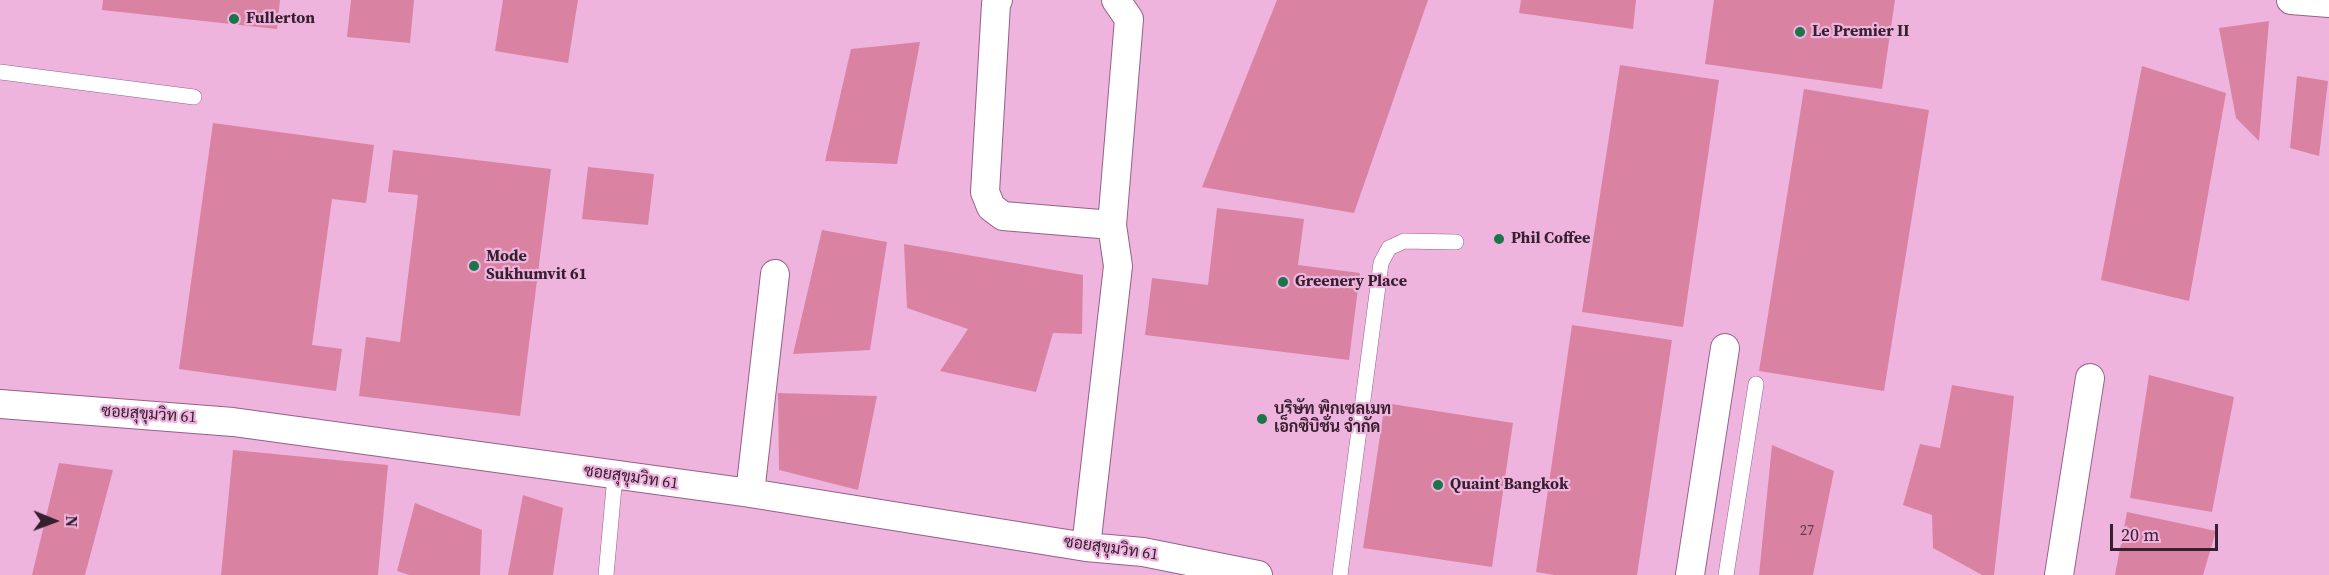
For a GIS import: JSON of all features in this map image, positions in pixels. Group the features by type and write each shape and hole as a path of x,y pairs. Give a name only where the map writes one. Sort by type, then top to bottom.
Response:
{"street":[{"path":"998,0 984,192 991,207 1003,216 1112,225"},
{"path":"1086,547 1118,266 1112,225 1129,19 1116,0"},
{"path":"2291,0 2329,3"},
{"path":"750,493 775,274"},
{"path":"1690,575 1725,348"},
{"path":"2060,575 2090,378"},
{"name":"ซอยสุขุมวิท 61","path":"0,404 233,422 750,493 1086,547 1143,552 1250,574"}],"lane":[{"path":"0,72 194,97"},
{"path":"1340,575 1381,262 1389,248 1404,241 1456,242"},
{"path":"1726,575 1756,384"},
{"path":"606,575 615,476"}],"building":[{"name":"Fullerton","path":"103,0 280,0 277,29 102,10"},
{"path":"351,0 414,0 410,43 347,37"},
{"path":"503,0 578,0 568,63 495,51"},
{"path":"1277,0 1428,0 1354,213 1202,187"},
{"path":"1521,0 1636,0 1633,29 1519,13"},
{"name":"Le Premier II","path":"1714,0 1895,0 1882,89 1705,64"},
{"path":"2269,21 2259,141 2236,118 2219,28"},
{"path":"920,42 897,164 825,161 851,49"},
{"path":"1620,65 1719,80 1683,327 1582,312"},
{"path":"2142,66 2226,93 2189,301 2101,280"},
{"path":"2297,76 2328,81 2319,156 2290,148"},
{"path":"1804,89 1929,110 1884,391 1759,371"},
{"path":"213,123 374,145 366,203 332,199 312,345 342,349 336,391 179,369"},
{"name":"Mode Sukhumvit 61","path":"393,150 551,169 520,416 359,396 366,337 400,342 418,195 388,192"},
{"path":"588,167 654,174 648,225 582,219"},
{"name":"Greenery Place","path":"1217,208 1304,219 1298,265 1360,273 1349,360 1145,335 1152,278 1208,285"},
{"path":"822,230 887,242 870,350 793,354"},
{"path":"904,244 1083,275 1082,334 1053,333 1036,392 940,371 968,329 907,308"},
{"path":"1572,325 1672,340 1637,575 1554,575 1536,572"},
{"path":"2149,375 2234,397 2212,512 2130,498"},
{"path":"1952,385 2014,396 1994,575 1982,575 1933,548 1932,515 1903,505 1920,444 1940,448"},
{"path":"778,393 877,396 858,490 779,470"},
{"name":"Quaint Bangkok","path":"1385,403 1513,423 1492,567 1363,548"},
{"path":"1772,445 1834,471 1813,575 1759,575"},
{"path":"233,450 388,465 378,575 221,575"},
{"path":"59,463 113,470 85,575 32,575"},
{"path":"523,495 563,508 553,575 508,575"},
{"path":"415,503 482,530 480,575 409,575 397,571"},
{"path":"2127,512 2216,531 2203,575 2115,575"}],"place":[{"name":"Fullerton","path":"234,19"},
{"name":"Le Premier II","path":"1800,32"},
{"name":"Phil Coffee","path":"1499,239"},
{"name":"Mode Sukhumvit 61","path":"474,266"},
{"name":"Greenery Place","path":"1283,282"},
{"name":"บริษัท พิกเซลเมท เอ็กซิบิชั่น จำกัด","path":"1262,419"},
{"name":"Quaint Bangkok","path":"1438,485"}]}
